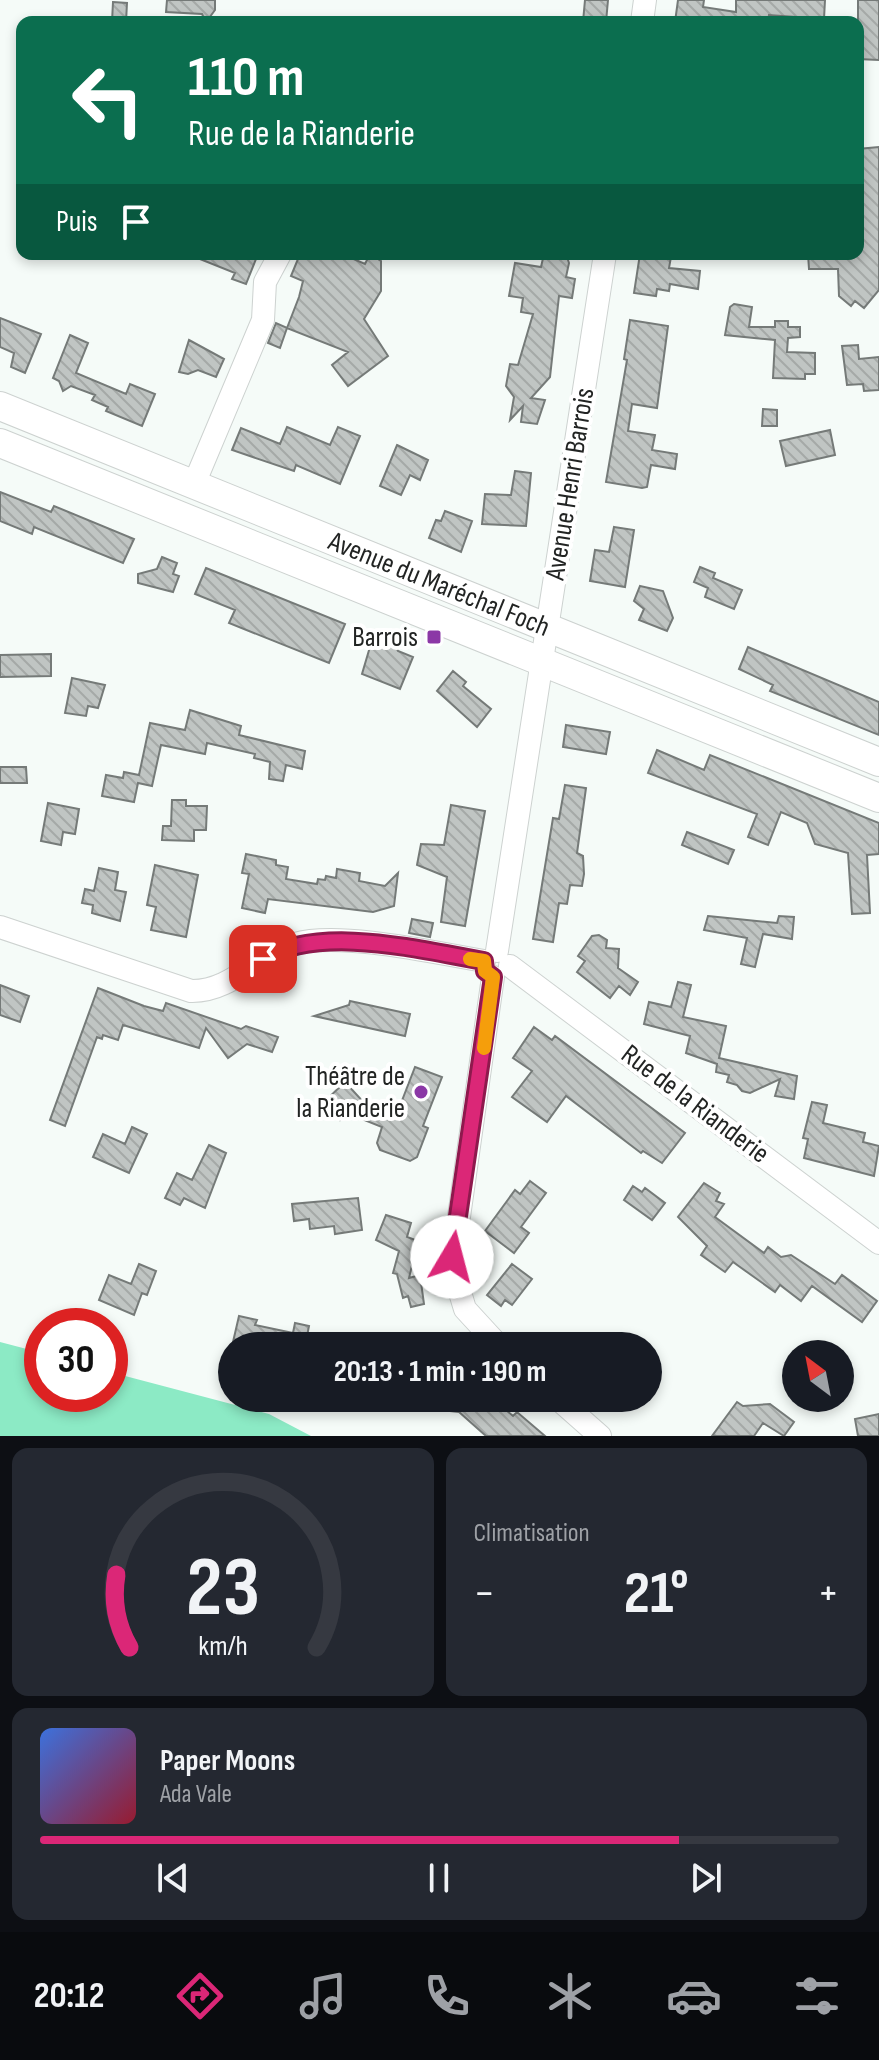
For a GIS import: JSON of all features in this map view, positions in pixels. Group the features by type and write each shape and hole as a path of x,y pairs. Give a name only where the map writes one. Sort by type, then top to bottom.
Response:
{"main road":[{"name":"Avenue du Maréchal Foch","path":"0,406 879,762"},
{"name":"Avenue du Maréchal Foch","path":"0,443 879,798"}],"street":[{"path":"194,484 263,320 265,282 277,260"},
{"name":"Avenue Henri Barrois","path":"486,1332 465,1309 456,1287 452,1257 604,260"},
{"name":"Rue de la Rianderie","path":"0,927 191,991 224,985 273,953 321,939 496,964 879,1243"},
{"path":"573,1412 600,1436"}],"green space":[{"path":"0,1342 24,1348 24,1412 128,1412 128,1377 218,1401 218,1412 269,1414 311,1436 0,1436"}],"building":[{"path":"167,0 215,0 215,10 210,16 166,12"},
{"path":"585,0 608,0 607,16 584,16"},
{"path":"678,0 704,0 703,7 736,12 736,0 825,0 824,16 676,16"},
{"path":"858,0 879,0 879,60 864,59 864,16 858,16"},
{"path":"113,2 127,3 126,16 112,16"},
{"path":"879,147 879,290 864,308 855,301 851,306 839,296 838,269 809,269 808,260 864,260 864,148"},
{"path":"202,260 256,260 246,284 232,279 235,273"},
{"path":"298,260 356,260 365,264 367,260 381,261 381,291 364,319 388,356 348,386 332,365 348,352 287,328 303,281 291,276"},
{"path":"543,260 568,260 566,277 575,279 572,298 559,296 550,377 531,398 545,400 537,424 521,422 523,406 510,420 514,397 506,386 510,364 518,365 533,314 521,312 523,298 509,296 515,263 541,267"},
{"path":"639,260 670,260 669,268 700,271 698,289 670,284 669,291 657,289 656,296 634,293"},
{"path":"734,304 752,307 749,327 775,327 775,321 788,321 788,327 800,327 800,337 788,338 787,352 815,353 815,374 805,374 805,379 773,378 775,340 725,335 730,307"},
{"path":"0,318 41,334 25,373 11,367 14,353 0,347"},
{"path":"630,320 668,326 657,408 632,404 628,431 655,435 652,450 677,454 675,469 651,465 647,487 642,488 606,482 627,360 624,359"},
{"path":"276,323 287,328 280,348 268,343"},
{"path":"70,335 88,343 76,373 126,394 130,384 155,394 142,426 106,411 108,407 92,400 95,395 71,386 63,391 59,381 53,378"},
{"path":"189,340 224,359 216,377 198,370 188,374 179,372"},
{"path":"858,345 859,359 879,357 879,390 864,391 863,384 847,385 842,346"},
{"path":"763,409 777,410 777,426 762,426"},
{"path":"287,427 330,445 338,427 360,436 340,484 296,465 294,471 232,450 241,428 280,444"},
{"path":"830,430 835,455 786,466 780,441"},
{"path":"397,445 428,460 420,480 410,475 401,495 380,486"},
{"path":"515,471 531,473 526,526 482,524 485,494 511,495"},
{"path":"0,492 51,512 54,506 134,539 123,563 34,527 32,534 0,521"},
{"path":"445,511 472,521 461,552 429,538 436,520 441,521"},
{"path":"614,527 634,530 625,587 590,581 595,550 609,552"},
{"path":"162,557 177,563 173,574 179,576 173,592 138,583 138,574 157,569"},
{"path":"700,567 715,573 713,578 742,590 734,609 705,597 708,588 694,582"},
{"path":"206,568 345,624 329,663 229,623 235,610 195,594"},
{"path":"640,586 663,591 673,618 667,631 639,620 644,609 634,601"},
{"path":"372,640 388,646 394,643 398,651 413,657 400,689 362,674"},
{"path":"748,647 879,702 879,735 770,691 773,685 739,669"},
{"path":"51,654 51,676 0,677 0,655"},
{"path":"453,671 466,682 463,686 491,709 477,727 437,691"},
{"path":"72,678 105,685 98,708 88,706 86,716 65,713"},
{"path":"190,710 241,726 239,735 305,751 302,769 286,765 283,781 269,779 270,762 254,758 255,754 207,743 205,754 161,745 152,786 138,783 134,802 102,796 106,775 123,778 124,772 139,775 150,723 185,730"},
{"path":"566,725 610,732 606,754 563,747"},
{"path":"657,750 704,770 710,755 879,823 879,854 867,855 870,913 852,914 848,853 815,844 807,823 781,812 768,845 748,837 757,814 648,773"},
{"path":"0,767 26,767 27,783 0,783"},
{"path":"565,785 586,788 577,853 583,856 584,874 582,886 570,885 567,904 559,903 553,942 533,939 553,818 559,819"},
{"path":"172,800 186,800 186,806 207,806 206,830 194,830 194,841 162,840 163,826 171,826"},
{"path":"48,803 79,809 75,834 63,832 61,845 41,841"},
{"path":"451,805 485,811 465,926 441,922 447,877 417,865 421,844 444,845"},
{"path":"687,832 734,850 728,864 682,845"},
{"path":"246,854 276,860 276,865 288,867 286,879 317,884 318,879 325,880 326,876 336,878 337,869 360,873 359,881 385,886 398,873 394,906 373,912 268,899 265,913 242,908 249,874 242,873"},
{"path":"155,865 198,875 186,937 151,930 156,907 147,905"},
{"path":"99,868 118,872 115,890 126,892 120,921 92,913 93,905 82,903 85,889 94,891"},
{"path":"708,916 777,923 779,916 794,917 792,939 763,934 755,967 741,964 747,938 704,930"},
{"path":"412,919 433,923 430,937 409,933"},
{"path":"599,935 607,940 606,948 619,949 618,968 638,982 630,995 619,986 610,998 577,972 585,961 578,956 592,936"},
{"path":"678,982 691,985 683,1017 726,1026 719,1058 797,1076 794,1099 775,1096 780,1079 750,1093 742,1091 737,1085 727,1082 729,1075 716,1072 717,1064 686,1053 690,1036 644,1024 649,1002 671,1007"},
{"path":"0,985 29,996 20,1022 0,1015"},
{"path":"98,988 144,1006 163,1011 166,1003 241,1029 246,1026 278,1037 272,1052 247,1044 228,1058 206,1028 199,1048 123,1025 118,1040 103,1035 102,1039 97,1037 65,1126 50,1120"},
{"path":"350,1001 410,1014 405,1036 314,1016 349,1005"},
{"path":"534,1027 552,1040 555,1036 685,1133 662,1163 643,1151 641,1153 566,1096 547,1122 512,1097 532,1071 513,1058"},
{"path":"415,1067 442,1077 423,1126 428,1128 417,1157 410,1161 380,1150 377,1143 382,1127 347,1113 340,1120 324,1102 345,1082 366,1105 396,1116"},
{"path":"812,1102 827,1105 823,1123 865,1133 863,1142 879,1146 874,1176 804,1158 808,1139 803,1138"},
{"path":"132,1127 147,1134 129,1173 93,1157 103,1134 125,1144"},
{"path":"209,1145 226,1153 205,1208 184,1198 180,1205 165,1198 177,1173 192,1180"},
{"path":"530,1181 546,1193 521,1227 529,1233 514,1253 485,1231 515,1190 520,1194"},
{"path":"704,1183 720,1193 716,1201 724,1204 715,1217 764,1253 768,1247 781,1257 791,1255 835,1284 842,1275 877,1301 862,1322 812,1286 801,1301 780,1285 775,1292 733,1262 725,1272 701,1255 707,1246 678,1217"},
{"path":"633,1186 642,1192 645,1188 665,1203 652,1220 624,1200"},
{"path":"358,1198 362,1230 335,1234 334,1226 310,1229 309,1219 294,1221 292,1204"},
{"path":"386,1215 411,1223 407,1237 418,1241 409,1278 420,1275 424,1304 411,1307 408,1296 403,1298 397,1274 393,1273 399,1251 376,1240"},
{"path":"139,1264 156,1271 147,1295 142,1293 134,1315 128,1312 128,1308 118,1308 99,1300 109,1275 131,1284"},
{"path":"512,1264 532,1279 512,1305 505,1300 501,1306 487,1295"},
{"path":"239,1316 257,1320 255,1325 288,1332 235,1332"},
{"path":"295,1323 309,1326 308,1332 293,1332"},
{"path":"737,1402 743,1406 770,1404 794,1422 784,1436 763,1423 754,1436 712,1436"},
{"path":"459,1412 508,1412 513,1416 517,1412 545,1436 486,1436"},
{"path":"879,1414 879,1436 858,1436 855,1419"}],"slow traffic":[{"path":"470,959 484,961 485,971 493,977 484,1048"}],"place":[{"name":"Barrois","path":"434,637"},
{"name":"Théâtre de la Rianderie","path":"421,1092"}],"route":[{"path":"263,959 284,947 321,939 484,961 485,971 493,977 452,1257"}]}
